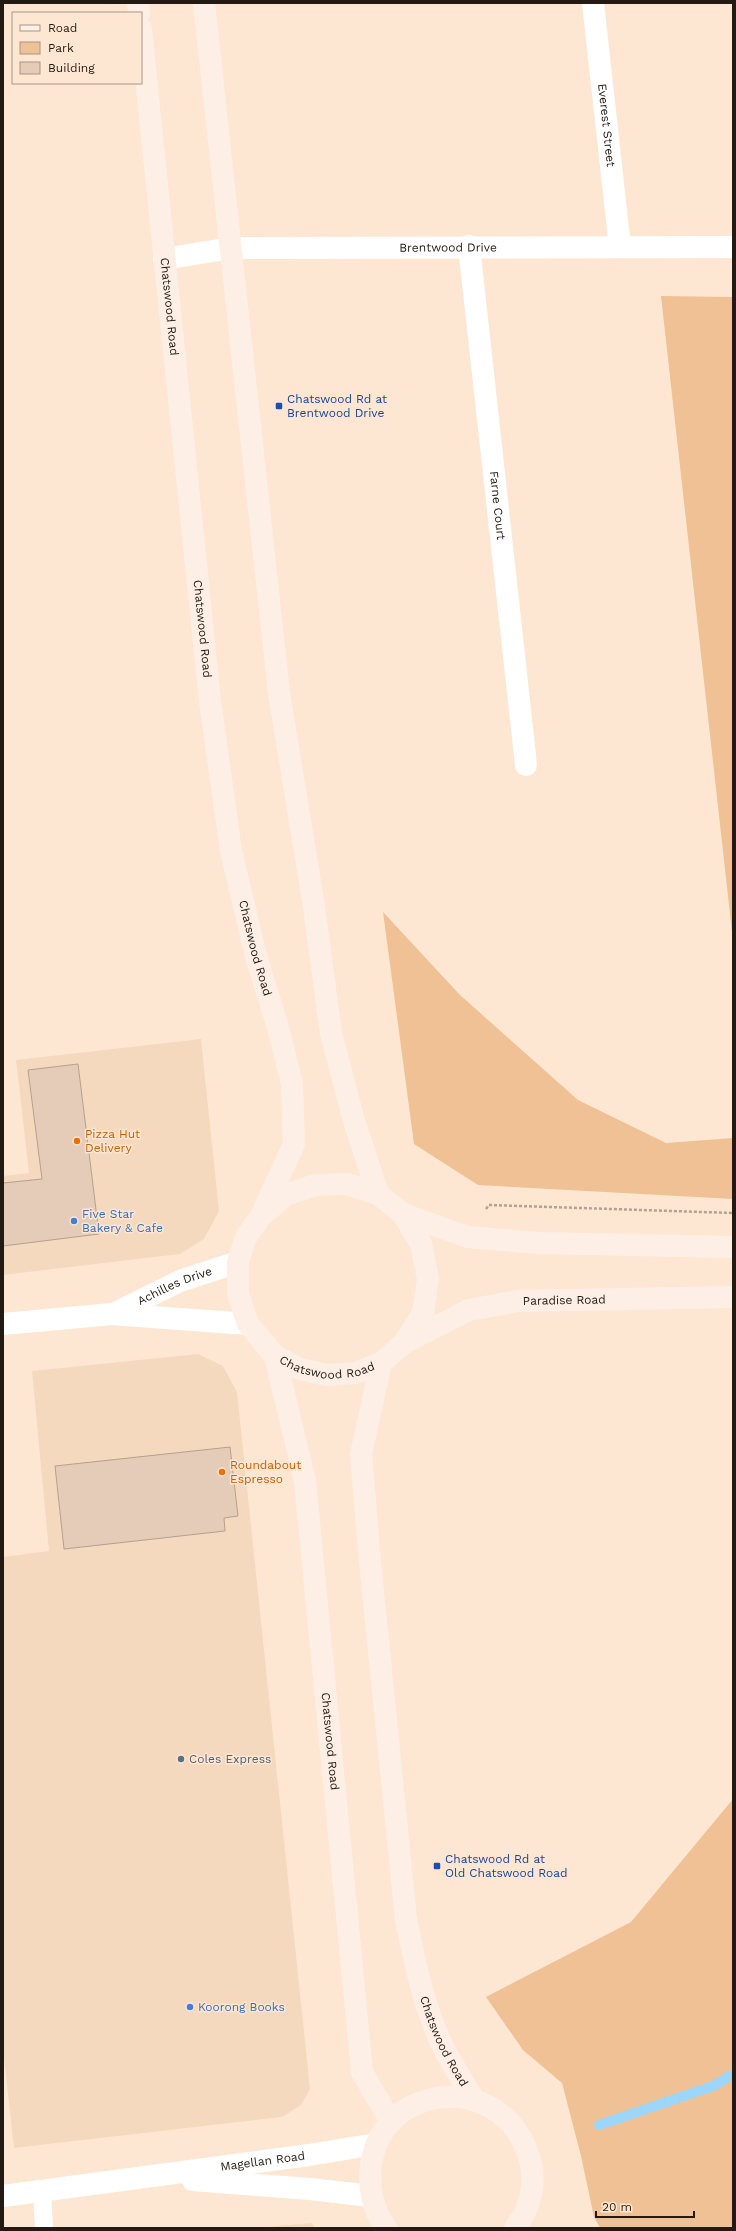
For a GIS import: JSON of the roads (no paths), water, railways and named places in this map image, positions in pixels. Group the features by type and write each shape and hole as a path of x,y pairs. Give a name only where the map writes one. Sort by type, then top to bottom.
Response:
{"main road":[{"path":"204,3 279,693 314,907 331,1033 354,1121 378,1194"},
{"name":"Chatswood Road","path":"142,38 210,701 231,851 256,956 279,1031 292,1084 294,1144 261,1216 246,1237 238,1262 238,1294 248,1324 275,1356 300,1369 327,1376 355,1373 381,1363 404,1343 422,1313 428,1279 421,1244 403,1214 378,1194 347,1184 315,1184 286,1196 261,1216"},
{"path":"403,1214 468,1237 539,1244 733,1247"},
{"name":"Paradise Road","path":"404,1343 469,1310 518,1301 733,1297"},
{"name":"Chatswood Road","path":"275,1356 305,1481 362,2072 391,2122"},
{"name":"Chatswood Road","path":"381,1363 361,1454 370,1562 406,1919 415,1967 425,2002 444,2049 474,2100"},
{"path":"386,2228 378,2216 371,2196 369,2169 376,2144 391,2122 409,2108 429,2099 452,2096 474,2100 500,2113 511,2123 527,2148 533,2177 532,2192 521,2225"}],"street":[{"name":"Everest Street","path":"593,3 620,247"},
{"name":"Brentwood Drive","path":"164,259 231,248 470,246 733,247"},
{"name":"Farne Court","path":"470,246 526,764"},
{"name":"Achilles Drive","path":"112,1314 180,1281 238,1262"},
{"name":"Achilles Drive","path":"3,1324 112,1314 248,1324"},
{"name":"Magellan Road","path":"3,2196 42,2192 309,2155 376,2144"},
{"name":"Magellan Road","path":"148,2177 310,2189 371,2196"}],"lane":[{"path":"42,2192 44,2228"}],"waterway":[{"path":"599,2125 713,2086 733,2074"}],"place":[{"name":"Chatswood Rd at Brentwood Drive","path":"279,406"},
{"name":"Pizza Hut Delivery","path":"77,1141"},
{"name":"Five Star Bakery & Cafe","path":"74,1221"},
{"name":"Roundabout Espresso","path":"222,1472"},
{"name":"Coles Express","path":"181,1759"},
{"name":"Chatswood Rd at Old Chatswood Road","path":"437,1866"},
{"name":"Koorong Books","path":"190,2007"}]}
